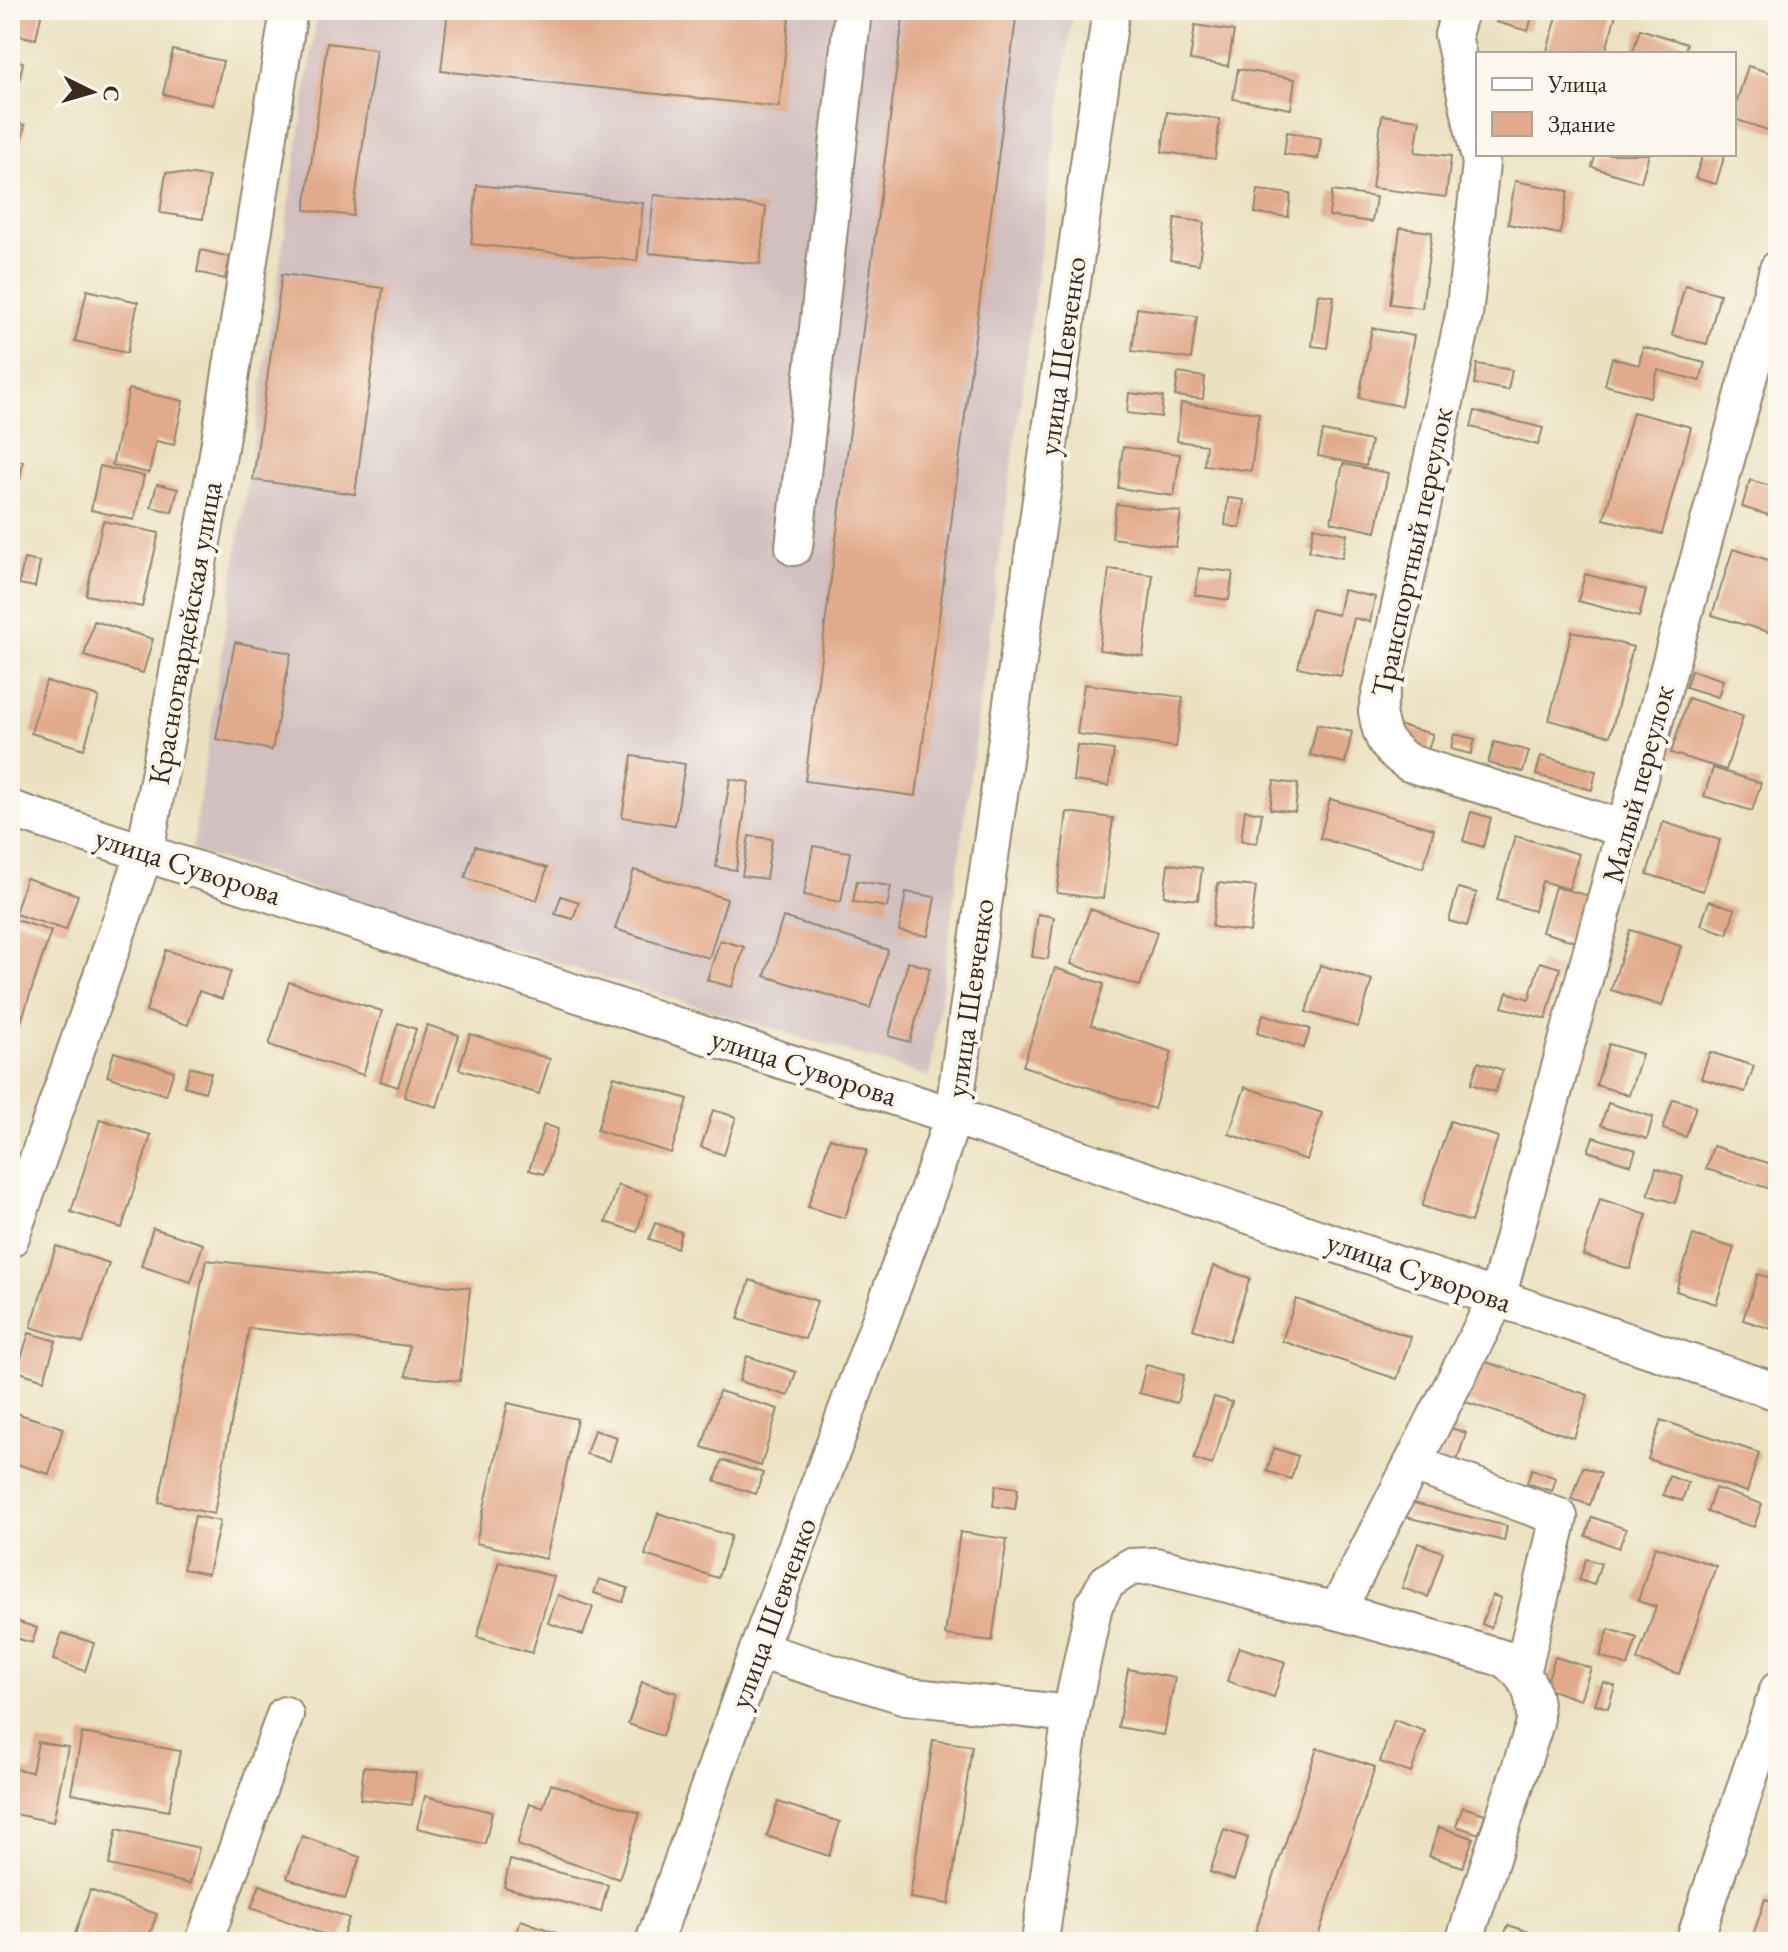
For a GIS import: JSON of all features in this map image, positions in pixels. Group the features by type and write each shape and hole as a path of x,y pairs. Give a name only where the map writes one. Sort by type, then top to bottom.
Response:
{"street":[{"name":"Красногвардейская улица","path":"10,1239 145,852 217,460 289,10"},
{"path":"794,547 853,10"},
{"name":"улица Шевченко","path":"654,1942 953,1116 1111,10"},
{"name":"Транспортный переулок","path":"1460,10 1453,35 1476,143"},
{"name":"Транспортный переулок","path":"1479,156 1481,163 1464,315 1377,711 1380,731 1390,750 1409,763 1625,829"},
{"name":"Малый переулок","path":"1337,1611 1497,1298 1778,269"},
{"name":"улица Суворова","path":"10,809 953,1116 1778,1392"},
{"path":"1414,1464 1559,1517 1522,1673"},
{"path":"1040,1942 1071,1714 1094,1605 1107,1582 1130,1567 1155,1566 1337,1611 1505,1659 1522,1673 1535,1696 1535,1723 1464,1942"},
{"path":"758,1650 906,1696 1071,1714"},
{"path":"1694,1942 1778,1690"},
{"path":"204,1942 285,1715"}],"shaded area":[{"path":"318,10 1073,10 930,1077 192,851"}],"building":[{"path":"10,10 42,10 36,39 10,34"},
{"path":"448,10 790,10 779,107 441,71"},
{"path":"904,10 1017,11 916,796 805,781"},
{"path":"1499,10 1534,10 1528,31 1496,22"},
{"path":"1559,10 1617,10 1606,52 1547,52"},
{"path":"1195,25 1234,31 1228,66 1190,60"},
{"path":"1640,29 1687,44 1685,52 1633,52"},
{"path":"327,43 376,49 353,216 305,210"},
{"path":"173,50 223,61 213,105 163,94"},
{"path":"10,60 23,62 17,95 10,93"},
{"path":"1748,66 1778,75 1777,133 1736,120 1736,104"},
{"path":"1238,69 1295,79 1291,109 1233,99"},
{"path":"1167,112 1220,119 1215,159 1162,152"},
{"path":"1382,115 1420,120 1415,152 1451,156 1446,197 1372,188"},
{"path":"10,122 25,125 15,173 10,172"},
{"path":"1287,132 1321,138 1318,159 1284,154"},
{"path":"1595,156 1648,156 1641,182 1592,167"},
{"path":"1702,156 1724,156 1716,184 1695,178"},
{"path":"166,172 209,177 203,219 160,213"},
{"path":"1515,181 1568,191 1560,234 1508,224"},
{"path":"477,185 643,203 637,261 471,244"},
{"path":"1258,190 1291,194 1288,217 1255,213"},
{"path":"1332,191 1376,197 1372,222 1329,216"},
{"path":"654,195 766,207 760,264 648,253"},
{"path":"1175,218 1204,222 1199,264 1170,260"},
{"path":"1400,228 1432,232 1422,308 1390,304"},
{"path":"201,250 230,257 225,279 197,272"},
{"path":"282,274 383,288 355,494 253,480"},
{"path":"1685,285 1720,294 1707,344 1672,335"},
{"path":"87,290 138,302 127,353 75,341"},
{"path":"1318,294 1334,296 1327,348 1312,346"},
{"path":"1137,308 1197,316 1191,359 1132,351"},
{"path":"1372,328 1414,336 1401,406 1359,398"},
{"path":"1643,347 1705,363 1700,381 1658,370 1650,397 1605,385 1612,358 1639,365"},
{"path":"1477,364 1512,370 1508,390 1474,384"},
{"path":"1178,373 1205,377 1203,399 1175,396"},
{"path":"129,389 183,401 174,445 156,441 149,473 112,465"},
{"path":"1129,393 1163,397 1161,417 1127,413"},
{"path":"1181,403 1259,413 1251,471 1204,465 1206,445 1177,441"},
{"path":"1475,411 1543,428 1538,445 1471,427"},
{"path":"1633,412 1691,427 1662,534 1604,519"},
{"path":"1323,431 1371,441 1366,466 1318,456"},
{"path":"1123,447 1180,454 1174,496 1118,488"},
{"path":"10,459 23,461 20,480 10,478"},
{"path":"1343,464 1388,473 1376,532 1331,522"},
{"path":"100,466 144,476 134,520 91,510"},
{"path":"1750,480 1778,488 1778,518 1742,507"},
{"path":"157,484 178,489 172,512 151,507"},
{"path":"1228,498 1244,500 1240,528 1225,525"},
{"path":"1116,504 1181,512 1176,547 1112,538"},
{"path":"103,521 159,533 142,607 86,595"},
{"path":"1314,527 1347,534 1342,558 1309,551"},
{"path":"1733,549 1778,563 1778,599 1768,632 1712,615"},
{"path":"24,559 40,562 35,587 19,584"},
{"path":"1199,568 1233,572 1229,600 1195,595"},
{"path":"1109,569 1153,575 1143,656 1099,650"},
{"path":"1585,574 1646,590 1639,617 1578,601"},
{"path":"1343,590 1375,597 1370,622 1354,618 1341,676 1298,667 1311,609 1338,615"},
{"path":"94,621 153,639 143,673 84,656"},
{"path":"1572,631 1633,647 1610,736 1549,720"},
{"path":"235,642 291,653 272,750 216,739"},
{"path":"1691,670 1723,680 1718,697 1686,687"},
{"path":"46,681 99,697 84,749 31,733"},
{"path":"1084,684 1183,697 1176,747 1077,734"},
{"path":"1688,698 1743,716 1726,770 1671,753"},
{"path":"1317,724 1352,732 1345,763 1310,755"},
{"path":"1398,725 1433,734 1428,750 1393,741"},
{"path":"1454,734 1475,739 1471,754 1451,749"},
{"path":"1494,742 1529,751 1523,772 1488,763"},
{"path":"1077,745 1114,750 1109,786 1073,781"},
{"path":"632,756 685,764 675,825 622,817"},
{"path":"1541,756 1596,771 1592,790 1536,775"},
{"path":"1713,768 1761,783 1752,811 1704,796"},
{"path":"730,779 749,782 736,870 716,867"},
{"path":"1274,781 1298,784 1295,812 1270,809"},
{"path":"1330,799 1434,829 1423,868 1320,838"},
{"path":"1245,810 1262,813 1257,843 1241,841"},
{"path":"1067,812 1113,818 1103,899 1057,893"},
{"path":"1471,812 1491,818 1483,847 1463,841"},
{"path":"1663,822 1720,840 1703,891 1647,874"},
{"path":"749,836 772,839 766,879 742,876"},
{"path":"1515,836 1579,854 1569,889 1542,881 1534,911 1497,900"},
{"path":"475,846 547,868 537,900 465,878"},
{"path":"813,846 850,852 841,902 804,895"},
{"path":"1168,864 1202,868 1198,900 1164,896"},
{"path":"634,870 727,899 709,958 615,929"},
{"path":"26,878 78,895 66,930 15,914"},
{"path":"857,881 891,886 887,907 853,902"},
{"path":"1218,883 1256,887 1250,932 1212,927"},
{"path":"1555,887 1590,896 1577,942 1542,932"},
{"path":"1458,888 1477,893 1467,926 1449,921"},
{"path":"906,892 935,897 928,936 899,931"},
{"path":"561,896 579,902 573,919 555,914"},
{"path":"1709,901 1735,909 1727,934 1701,925"},
{"path":"1090,909 1157,932 1140,986 1071,964"},
{"path":"1038,914 1054,917 1048,959 1032,957"},
{"path":"783,917 888,950 870,1008 765,976"},
{"path":"10,918 51,931 19,1028 10,1025"},
{"path":"1630,930 1681,946 1662,1006 1611,990"},
{"path":"720,940 744,947 732,987 707,980"},
{"path":"166,950 231,971 222,999 199,991 188,1025 146,1011"},
{"path":"908,962 930,968 910,1042 889,1036"},
{"path":"1540,962 1560,968 1546,1019 1502,1007 1507,992 1529,999"},
{"path":"1320,965 1372,980 1358,1027 1306,1012"},
{"path":"1055,968 1104,984 1091,1025 1172,1052 1154,1109 1023,1066"},
{"path":"289,982 382,1011 363,1075 269,1045"},
{"path":"1263,1014 1310,1029 1304,1048 1257,1033"},
{"path":"398,1023 416,1029 398,1087 380,1081"},
{"path":"427,1025 459,1035 437,1107 404,1097"},
{"path":"470,1034 550,1059 539,1094 459,1069"},
{"path":"1609,1044 1642,1054 1629,1095 1596,1085"},
{"path":"114,1052 174,1071 166,1095 107,1076"},
{"path":"1710,1052 1754,1066 1745,1092 1701,1078"},
{"path":"1478,1062 1503,1070 1495,1092 1471,1084"},
{"path":"190,1067 211,1073 205,1092 184,1086"},
{"path":"614,1076 688,1099 671,1153 597,1130"},
{"path":"1245,1087 1322,1113 1307,1160 1229,1134"},
{"path":"1673,1099 1696,1106 1686,1137 1663,1129"},
{"path":"1608,1103 1653,1117 1647,1139 1601,1125"},
{"path":"713,1110 736,1117 724,1155 701,1147"},
{"path":"100,1119 151,1135 122,1228 71,1212"},
{"path":"1450,1121 1498,1137 1471,1222 1422,1206"},
{"path":"544,1124 558,1129 544,1174 529,1170"},
{"path":"1593,1137 1636,1150 1631,1165 1588,1151"},
{"path":"830,1138 867,1150 845,1218 808,1207"},
{"path":"1713,1146 1778,1166 1777,1191 1706,1169"},
{"path":"1656,1168 1683,1177 1675,1203 1648,1195"},
{"path":"618,1185 648,1195 637,1232 606,1222"},
{"path":"1600,1199 1647,1214 1630,1269 1583,1255"},
{"path":"655,1223 681,1232 677,1248 649,1239"},
{"path":"153,1228 203,1244 191,1282 141,1266"},
{"path":"1693,1235 1734,1248 1716,1304 1676,1291"},
{"path":"56,1246 109,1263 83,1343 31,1327"},
{"path":"206,1260 470,1288 460,1381 406,1376 409,1346 249,1328 214,1514 159,1502"},
{"path":"1213,1266 1250,1278 1229,1341 1193,1329"},
{"path":"1758,1274 1778,1280 1778,1331 1743,1320"},
{"path":"750,1280 817,1301 805,1339 738,1319"},
{"path":"1296,1299 1411,1337 1397,1379 1282,1341"},
{"path":"29,1333 56,1341 44,1380 17,1371"},
{"path":"747,1356 796,1372 788,1396 739,1381"},
{"path":"1474,1358 1588,1395 1574,1438 1460,1400"},
{"path":"1146,1365 1184,1375 1177,1403 1139,1393"},
{"path":"719,1391 778,1409 761,1466 702,1447"},
{"path":"1214,1397 1232,1402 1212,1465 1194,1459"},
{"path":"508,1403 577,1419 546,1559 476,1543"},
{"path":"10,1411 63,1428 49,1474 10,1462"},
{"path":"1661,1420 1759,1453 1747,1492 1648,1459"},
{"path":"1442,1425 1466,1433 1455,1467 1430,1459"},
{"path":"594,1430 617,1437 610,1461 586,1454"},
{"path":"1274,1448 1298,1456 1291,1479 1267,1471"},
{"path":"722,1460 763,1473 756,1494 715,1481"},
{"path":"1583,1467 1601,1473 1590,1505 1572,1499"},
{"path":"1532,1469 1556,1478 1552,1491 1527,1483"},
{"path":"1669,1476 1688,1483 1682,1501 1663,1495"},
{"path":"996,1485 1018,1488 1015,1509 993,1506"},
{"path":"1715,1488 1762,1504 1754,1527 1707,1512"},
{"path":"1409,1502 1507,1526 1504,1541 1406,1517"},
{"path":"658,1513 731,1536 718,1578 645,1555"},
{"path":"195,1516 220,1521 208,1574 183,1569"},
{"path":"1592,1517 1626,1529 1619,1548 1586,1536"},
{"path":"960,1532 1007,1539 992,1641 945,1635"},
{"path":"1418,1543 1443,1552 1428,1597 1402,1588"},
{"path":"1655,1546 1716,1566 1679,1674 1637,1660 1656,1607 1638,1601"},
{"path":"1586,1559 1601,1563 1594,1585 1579,1580"},
{"path":"499,1561 554,1577 532,1653 477,1637"},
{"path":"599,1579 628,1588 623,1602 594,1593"},
{"path":"558,1595 593,1607 583,1635 548,1623"},
{"path":"1492,1595 1501,1598 1491,1628 1482,1624"},
{"path":"10,1619 37,1628 32,1643 10,1636"},
{"path":"1609,1629 1637,1638 1628,1666 1600,1656"},
{"path":"62,1633 94,1643 85,1671 53,1660"},
{"path":"1239,1647 1285,1662 1274,1697 1227,1681"},
{"path":"1555,1657 1591,1668 1580,1700 1545,1688"},
{"path":"1128,1669 1175,1678 1164,1735 1118,1727"},
{"path":"642,1682 677,1693 662,1736 628,1724"},
{"path":"1603,1682 1615,1686 1608,1708 1595,1704"},
{"path":"1394,1720 1425,1731 1411,1773 1380,1762"},
{"path":"82,1733 180,1751 169,1811 71,1793"},
{"path":"933,1740 972,1746 949,1904 910,1898"},
{"path":"38,1742 68,1747 53,1822 10,1813 15,1769 32,1772"},
{"path":"1317,1748 1375,1767 1316,1942 1252,1942"},
{"path":"364,1766 416,1773 412,1805 360,1799"},
{"path":"551,1784 640,1813 619,1879 517,1845 530,1803 543,1808"},
{"path":"425,1796 492,1812 485,1844 417,1828"},
{"path":"778,1802 840,1822 829,1856 767,1836"},
{"path":"1463,1807 1485,1814 1479,1834 1456,1826"},
{"path":"1439,1827 1473,1838 1463,1867 1429,1856"},
{"path":"117,1829 199,1848 190,1884 109,1865"},
{"path":"1224,1830 1248,1838 1234,1880 1210,1872"},
{"path":"302,1836 360,1857 345,1899 287,1878"},
{"path":"510,1860 608,1885 601,1912 504,1887"},
{"path":"260,1885 349,1918 341,1941 251,1908"},
{"path":"90,1890 157,1914 147,1942 97,1942 75,1934"},
{"path":"1765,1899 1778,1903 1778,1942 1751,1942"},
{"path":"521,1920 580,1942 512,1942"},
{"path":"1508,1925 1529,1932 1526,1942 1502,1942"}]}
